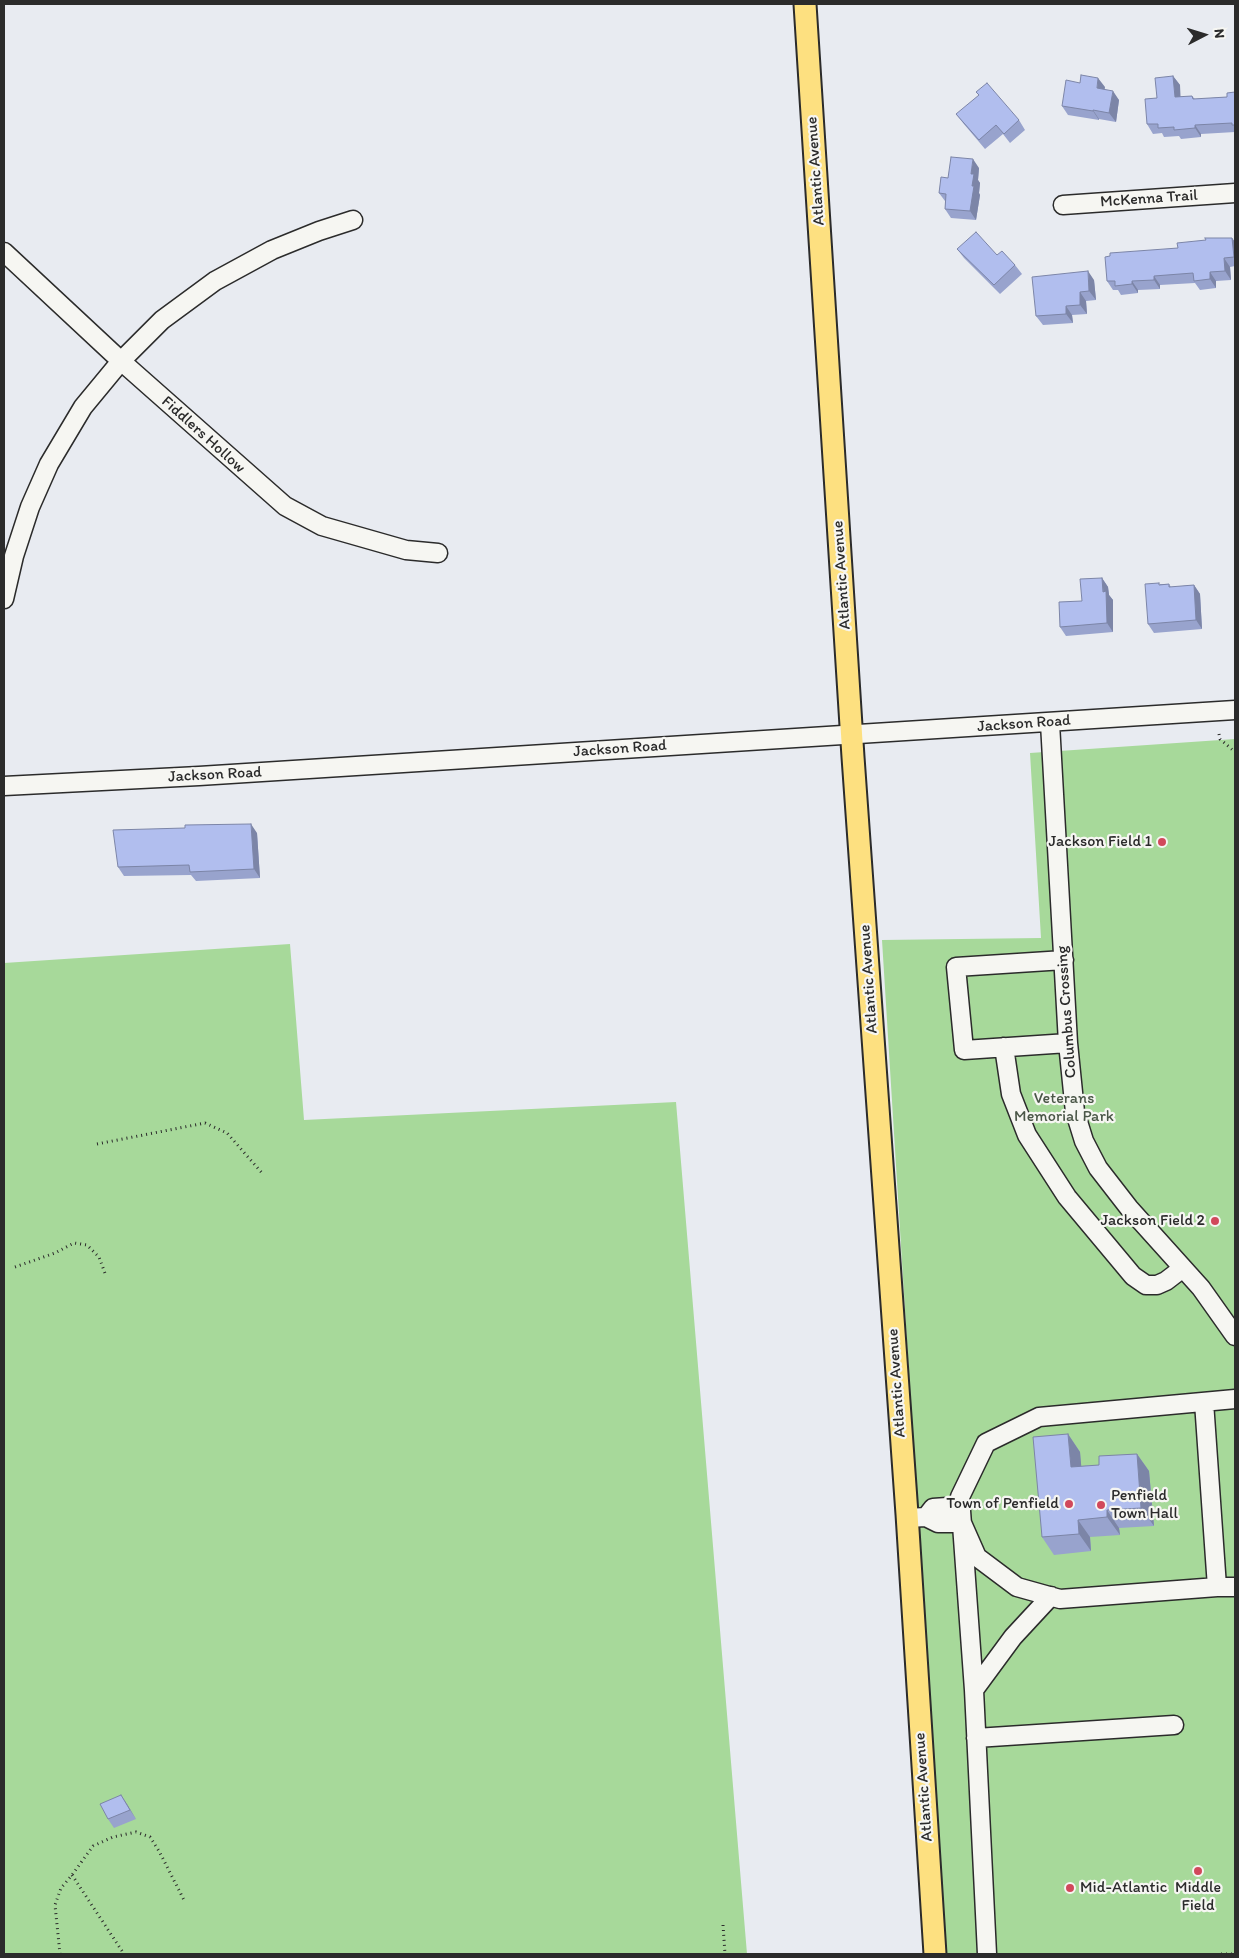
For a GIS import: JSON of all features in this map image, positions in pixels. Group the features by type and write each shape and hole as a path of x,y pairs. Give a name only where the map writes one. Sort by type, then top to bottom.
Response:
{"main road":[{"name":"Atlantic Avenue","path":"805,4 852,734 916,1517 935,1954"}],"street":[{"name":"McKenna Trail","path":"1063,205 1235,193"},
{"path":"4,600 14,556 30,507 49,464 83,407 121,361 162,320 215,281 289,243 353,220"},
{"name":"Fiddlers Hollow","path":"4,252 121,361 285,506 322,526 406,550 438,553"},
{"name":"Jackson Road","path":"4,786 199,776 1235,710"},
{"name":"Columbus Crossing","path":"1050,723 1068,1043 1074,1112 1084,1141 1098,1168 1129,1208 1201,1288 1235,1336"},
{"path":"1064,960 956,968 964,1050 1068,1043"},
{"path":"1004,1047 1011,1094 1027,1135 1067,1197 1133,1276 1146,1285 1158,1286 1183,1268"},
{"path":"986,1954 974,1690 960,1497 986,1444 1038,1417 1235,1399"},
{"path":"1204,1402 1217,1588"},
{"path":"916,1517 938,1524 962,1515"},
{"path":"962,1515 976,1557 1018,1587 1060,1599 1235,1587"},
{"path":"974,1690 1012,1637 1051,1596"},
{"path":"976,1738 1174,1725"}],"path":[{"path":"1219,734 1220,740 1235,752"},
{"path":"97,1144 205,1123 227,1133 263,1174"},
{"path":"15,1267 55,1253 74,1243 88,1245 99,1257 106,1276"},
{"path":"60,1954 54,1904 61,1888 93,1846 113,1837 136,1832 150,1837 185,1902"},
{"path":"72,1875 124,1954"},
{"path":"723,1925 725,1954"},
{"path":"1220,1954 1235,1954"}],"green space":[{"name":"Veterans Memorial Park","path":"1235,739 1235,1954 945,1954 882,940 1041,938 1030,753"},
{"path":"290,944 304,1120 676,1102 747,1954 4,1954 4,963"}],"building":[{"path":"1081,75 1098,78 1097,88 1113,91 1109,113 1062,106 1066,80 1080,83"},
{"path":"1173,76 1175,97 1192,96 1193,99 1227,97 1227,93 1235,92 1235,125 1232,125 1232,123 1195,125 1195,128 1174,130 1174,127 1158,128 1158,124 1147,124 1145,99 1157,98 1155,78"},
{"path":"987,83 1019,120 1004,134 996,125 979,140 956,114 979,95 976,92"},
{"path":"951,157 973,159 971,174 974,174 972,186 974,186 970,211 945,209 946,194 939,193 941,177 948,178"},
{"path":"976,232 997,255 1002,251 1015,265 994,285 957,249"},
{"path":"1205,238 1232,238 1234,257 1224,258 1225,271 1210,272 1210,279 1194,281 1193,273 1154,276 1154,280 1132,281 1132,284 1115,286 1115,281 1107,281 1105,257 1110,256 1110,253 1178,248 1177,243 1206,240"},
{"path":"1088,271 1089,291 1080,292 1080,305 1066,306 1066,314 1036,316 1032,277"},
{"path":"1102,578 1103,592 1106,591 1107,623 1060,627 1059,602 1082,601 1080,579"},
{"path":"1159,583 1159,585 1169,584 1169,587 1194,585 1196,620 1148,624 1145,584"},
{"path":"251,824 254,869 190,872 189,865 118,867 113,830 185,828 185,825"},
{"name":"Penfield Town Hall","path":"1068,1434 1071,1467 1099,1465 1099,1456 1137,1454 1141,1508 1107,1510 1107,1517 1078,1520 1079,1534 1042,1537 1033,1437"},
{"path":"121,1795 130,1810 108,1819 100,1804"}],"place":[{"name":"Jackson Field 1","path":"1162,842"},
{"name":"Jackson Field 2","path":"1215,1221"},
{"name":"Town of Penfield","path":"1069,1504"},
{"name":"Penfield Town Hall","path":"1101,1505"},
{"name":"Middle Field","path":"1198,1871"},
{"name":"Mid-Atlantic","path":"1070,1888"}]}
